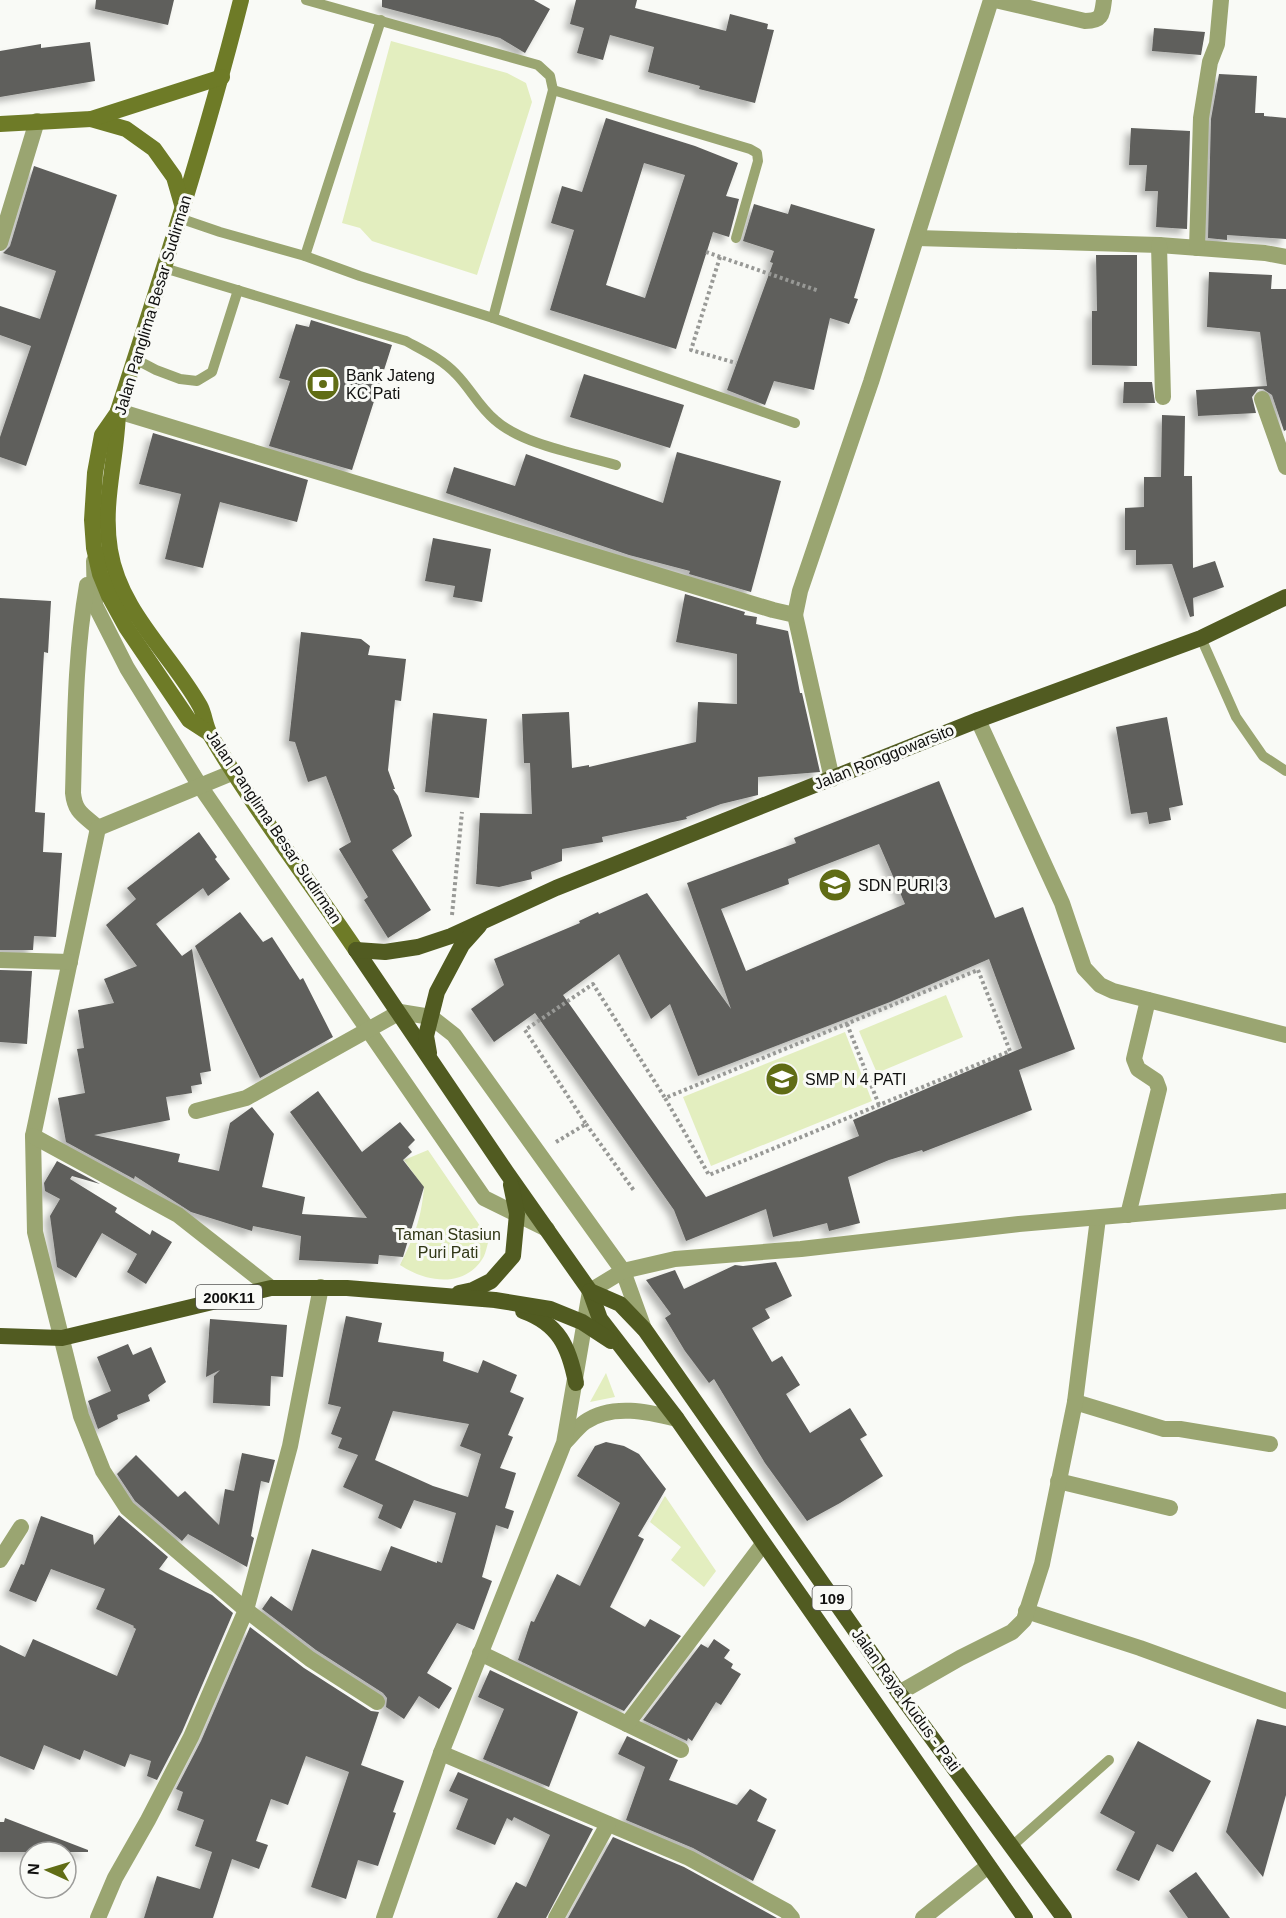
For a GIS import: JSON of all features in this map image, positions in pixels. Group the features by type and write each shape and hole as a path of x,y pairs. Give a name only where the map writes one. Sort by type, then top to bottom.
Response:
{"main road":[{"name":"Jalan Panglima Besar Sudirman","path":"241,0 222,76 118,411 118,438 110,476 106,520 110,553 119,586 150,635 201,707 209,733 234,772 590,1291 600,1319 620,1347"},
{"path":"0,124 91,118 222,76"},
{"path":"91,118 126,129 154,149 174,177 181,213"},
{"path":"118,411 102,435 95,473 92,520 94,548 104,585 126,627 189,720 209,733"},
{"name":"Jalan Ronggowarsito","path":"356,950 385,952 418,946 451,936 556,888 832,778 978,720 1201,638 1286,597"},
{"path":"430,1058 426,1036 437,992 462,945 484,920"},
{"path":"453,1297 491,1281 513,1256 517,1214 507,1173"},
{"name":"200K11","path":"0,1336 62,1338 271,1288 347,1288 453,1297"},
{"name":"Jalan Raya Kudus - Pati","path":"590,1291 620,1304 645,1330 898,1693 1064,1918"},
{"path":"453,1297 495,1300 550,1309 585,1324 620,1347"},
{"path":"495,1300 534,1315 548,1324 567,1347 576,1383"},
{"name":"Jalan Raya Kudus - Pati","path":"620,1347 677,1419 1025,1918"}],"street":[{"path":"832,778 795,615 800,591 871,382 993,0 1085,21 1094,21 1099,18 1104,0"},
{"path":"1197,248 1202,118 1210,62 1217,44 1221,0"},
{"path":"0,243 37,121"},
{"path":"917,238 1159,245 1265,253 1286,257"},
{"path":"1159,245 1163,398"},
{"path":"1263,399 1286,467"},
{"path":"118,411 795,615"},
{"path":"94,548 95,605 127,668 200,786 370,1029 484,1198 547,1229"},
{"path":"94,548 80,627 73,793 75,806 79,812 98,828"},
{"path":"978,720 1062,903 1084,968 1100,985 1113,991 1286,1035"},
{"path":"98,828 234,772"},
{"path":"98,828 33,1136 35,1232 81,1416 103,1471 127,1508 246,1610 310,1659 377,1702"},
{"path":"0,960 70,963"},
{"path":"1128,1215 1158,1089 1156,1081 1137,1069 1134,1059 1148,1000"},
{"path":"196,1111 246,1098 400,1012 431,1017 454,1035 623,1271 645,1330"},
{"path":"33,1136 178,1215 271,1288"},
{"path":"384,1918 441,1753 564,1443 590,1291 623,1271 675,1259 801,1249 1018,1224 1286,1201"},
{"path":"898,1693 1012,1632 1024,1620 1042,1564 1075,1402 1098,1218"},
{"path":"98,1918 115,1878 191,1737 246,1610 290,1446 321,1287"},
{"path":"1075,1402 1164,1429 1180,1429 1270,1444"},
{"path":"564,1443 585,1422 599,1415 622,1411 645,1412 677,1419"},
{"path":"1058,1481 1170,1508"},
{"path":"0,1560 21,1527"},
{"path":"627,1724 763,1544"},
{"path":"1026,1611 1140,1648 1286,1701"},
{"path":"480,1653 681,1750"},
{"path":"441,1753 689,1858 786,1911 792,1918"},
{"path":"556,1918 608,1824"},
{"path":"923,1918 988,1866"}],"lane":[{"path":"306,0 538,65 550,76 554,90 493,318"},
{"path":"305,256 381,20"},
{"path":"554,90 757,153 758,161 735,238"},
{"path":"181,213 220,232 305,256 493,318 795,423"},
{"path":"164,268 406,341 443,361 458,375 479,404 495,421 530,440 616,465"},
{"path":"135,359 180,379 197,381 212,372 238,290"},
{"path":"1201,638 1236,717 1263,756 1286,771"},
{"path":"1012,1846 1109,1760"}],"path":[{"path":"706,252 819,291"},
{"path":"720,257 691,350 736,363"},
{"path":"451,936 462,813"},
{"path":"635,1192 586,1124 525,1030 593,984 665,1098 709,1175 1010,1051 978,970 665,1098"},
{"path":"847,1024 879,1105"},
{"path":"538,1153 586,1124"}],"green space":[{"path":"391,41 507,73 526,83 532,102 477,275 372,241 360,228 342,223"},
{"path":"946,995 963,1037 877,1073 859,1031"},
{"path":"845,1032 872,1101 711,1166 683,1097"},
{"name":"Taman Stasiun Puri Pati","path":"428,1150 489,1239 481,1261 473,1270 453,1279 431,1278 400,1265 416,1228 424,1188 404,1160"},
{"path":"606,1373 615,1397 590,1402"},
{"path":"665,1496 716,1571 704,1587 671,1560 681,1547 650,1522"}],"building":[{"path":"96,0 174,0 168,25 95,9"},
{"path":"382,0 534,0 550,9 525,53 500,38 382,7"},
{"path":"576,0 637,0 635,8 726,31 730,14 768,24 767,29 774,30 755,103 699,89 700,86 648,72 654,47 610,35 603,60 577,53 584,28 570,24"},
{"path":"1154,28 1205,32 1201,55 1152,51"},
{"path":"90,42 95,81 0,97 0,51 41,44 41,48"},
{"path":"1219,74 1257,76 1255,113 1286,118 1286,239 1227,235 1227,240 1208,238 1211,119"},
{"path":"606,118 695,146 738,163 726,196 739,199 729,237 713,232 676,349 550,310 574,230 551,223 562,186 582,192","holes":["644,163 685,175 645,298 606,285"]},
{"path":"1131,128 1190,131 1187,229 1156,227 1158,191 1145,191 1147,165 1129,165"},
{"path":"34,166 117,195 26,466 0,457 0,437 31,346 0,335 0,306 40,319 56,271 3,253 10,246"},
{"path":"754,204 788,214 791,204 875,229 854,298 858,299 849,324 830,318 814,390 774,381 765,405 727,390 773,263 770,262 774,251 743,241"},
{"path":"1096,255 1137,255 1137,366 1092,365 1092,311 1097,311"},
{"path":"1209,272 1272,275 1271,289 1286,289 1286,430 1284,431 1272,395 1263,389 1258,389 1252,397 1256,413 1198,416 1196,390 1267,386 1260,332 1207,327"},
{"path":"311,320 392,345 352,470 269,446 290,381 279,378 296,324 309,327"},
{"path":"584,374 684,405 670,448 570,417"},
{"path":"1124,382 1152,382 1155,403 1123,403"},
{"path":"1162,415 1185,416 1184,476 1192,476 1193,568 1215,561 1224,587 1193,598 1194,616 1190,617 1172,564 1136,565 1136,550 1125,550 1125,508 1144,507 1144,477 1161,477"},
{"path":"153,433 308,480 297,522 220,502 203,568 165,559 181,494 139,484"},
{"path":"677,452 781,481 751,592 689,574 690,571 629,555 446,493 454,467 515,486 526,454 663,503"},
{"path":"433,538 491,549 482,602 453,597 455,586 425,581"},
{"path":"685,594 745,612 744,615 757,617 756,624 788,631 800,693 802,693 820,772 758,777 758,795 721,804 686,817 687,819 602,837 603,842 562,849 562,861 531,872 532,879 499,887 476,884 480,813 532,814 530,763 524,763 522,714 569,712 572,768 589,765 589,767 696,742 698,702 737,704 737,654 676,642"},
{"path":"0,598 51,601 48,653 44,652 35,812 45,813 43,852 62,853 56,937 34,936 33,950 0,950"},
{"path":"301,632 361,639 370,646 368,655 406,659 401,701 395,700 388,770 412,836 392,850 431,910 388,938 364,900 368,897 339,849 351,842 326,776 308,782 295,742 289,741"},
{"path":"433,713 487,719 479,798 425,792"},
{"path":"1167,717 1183,805 1169,808 1171,820 1149,824 1147,812 1131,814 1116,727"},
{"path":"939,781 995,918 1023,907 1075,1049 1019,1070 1032,1110 923,1152 922,1150 889,1160 848,1177 860,1223 829,1231 827,1223 773,1237 766,1209 686,1241 674,1210 535,1013 494,1042 471,1009 504,985 494,959 580,923 579,921 598,912 599,914 647,893 731,1009 687,883 796,843 794,838","holes":["879,844 905,904 746,971 721,909 789,884 788,879","619,954 651,1019 670,1004 698,1076 890,1002 989,959 1022,1048 853,1120 859,1136 706,1197 563,995"]},
{"path":"199,832 230,879 208,896 203,888 156,924 182,956 192,949 211,1071 200,1073 202,1084 191,1086 192,1093 166,1097 170,1120 94,1135 180,1154 178,1162 219,1171 230,1123 252,1107 274,1134 262,1187 305,1197 302,1214 367,1218 290,1112 318,1091 362,1152 400,1122 415,1140 408,1147 412,1152 403,1160 424,1187 403,1257 379,1255 378,1264 299,1260 301,1236 253,1226 252,1231 191,1212 135,1176 134,1179 66,1142 58,1098 85,1093 77,1049 84,1048 78,1010 114,1003 104,979 137,966 106,925 136,899 127,888"},
{"path":"240,912 263,942 272,937 300,980 303,978 333,1037 260,1078 195,946"},
{"path":"0,970 32,971 27,1044 0,1042"},
{"path":"57,1161 100,1184 72,1176 70,1179 117,1208 115,1212 150,1235 152,1230 172,1242 146,1284 127,1272 137,1254 102,1233 76,1278 57,1267 50,1216 60,1199 45,1191 44,1183"},
{"path":"776,1262 792,1296 765,1309 770,1318 752,1328 772,1362 782,1356 800,1385 786,1394 810,1433 850,1408 867,1435 860,1439 883,1476 807,1521 765,1463 714,1379 709,1383 685,1351 665,1318 671,1314 646,1280 675,1270 684,1289 735,1265"},
{"path":"346,1316 382,1323 378,1342 444,1352 443,1361 478,1373 483,1360 517,1375 510,1392 524,1398 508,1435 513,1437 500,1468 516,1473 505,1508 514,1511 508,1529 496,1525 482,1577 492,1581 474,1630 457,1623 427,1673 452,1688 439,1709 419,1696 404,1719 386,1707 387,1698 383,1693 316,1650 262,1609 271,1596 292,1611 312,1549 381,1571 391,1546 442,1563 456,1513 414,1500 401,1529 378,1518 383,1505 343,1487 358,1455 338,1448 342,1438 331,1434 341,1407 328,1404","holes":["393,1411 469,1424 460,1446 481,1454 468,1497 433,1486 375,1460"]},
{"path":"210,1319 287,1325 283,1377 271,1376 270,1406 213,1403 214,1376 220,1370 206,1377"},
{"path":"128,1344 133,1355 151,1347 166,1382 148,1395 150,1401 117,1415 118,1419 98,1429 88,1401 111,1391 97,1357"},
{"path":"606,1442 624,1446 639,1454 666,1489 638,1536 644,1539 610,1607 645,1627 650,1619 681,1636 624,1711 518,1660 531,1621 534,1622 557,1574 580,1586 620,1503 577,1476 595,1446"},
{"path":"242,1453 275,1460 269,1483 261,1481 251,1536 254,1538 247,1567 188,1534 182,1541 135,1501 117,1474 136,1455 178,1497 185,1491 219,1525 225,1489 234,1491"},
{"path":"119,1515 168,1557 159,1569 212,1595 233,1613 182,1732 157,1780 147,1776 151,1761 130,1754 125,1767 84,1750 80,1760 44,1745 34,1770 0,1756 0,1645 25,1657 33,1639 117,1676 136,1629 96,1609 105,1589 51,1569 36,1602 9,1591 21,1564 24,1565 41,1516 93,1535 94,1545"},
{"path":"250,1627 304,1668 371,1711 379,1712 361,1765 404,1781 378,1866 358,1860 346,1899 311,1887 349,1772 306,1756 288,1805 271,1799 256,1841 268,1845 259,1869 232,1859 213,1918 144,1918 157,1876 200,1889 212,1852 195,1846 204,1820 177,1810 183,1792 176,1789 201,1741"},
{"path":"714,1639 730,1650 724,1658 733,1664 731,1668 741,1674 721,1705 716,1702 692,1741 688,1738 687,1741 643,1720 701,1644 708,1648"},
{"path":"490,1670 578,1712 549,1787 483,1759 504,1709 478,1697"},
{"path":"1257,1719 1286,1726 1286,1795 1263,1877 1226,1832"},
{"path":"627,1736 678,1760 669,1780 737,1805 750,1789 767,1799 757,1821 776,1830 753,1881 693,1848 626,1820 645,1767 618,1754"},
{"path":"1138,1741 1211,1781 1173,1852 1157,1844 1139,1881 1116,1870 1135,1832 1100,1813"},
{"path":"458,1772 593,1829 546,1918 497,1918 516,1882 526,1887 550,1835 514,1817 512,1821 507,1818 495,1845 456,1829 468,1799 449,1791"},
{"path":"5,1818 62,1840 18,1840 18,1852 0,1852 0,1822 4,1822"},
{"path":"613,1837 684,1867 777,1918 568,1918"},
{"path":"78,1846 88,1850 88,1852 78,1852"},
{"path":"1196,1872 1230,1918 1188,1918 1169,1891"}],"place":[{"name":"Bank Jateng KC Pati","path":"323,384"},
{"name":"SDN PURI 3","path":"835,885"},
{"name":"SMP N 4 PATI","path":"782,1079"}]}
